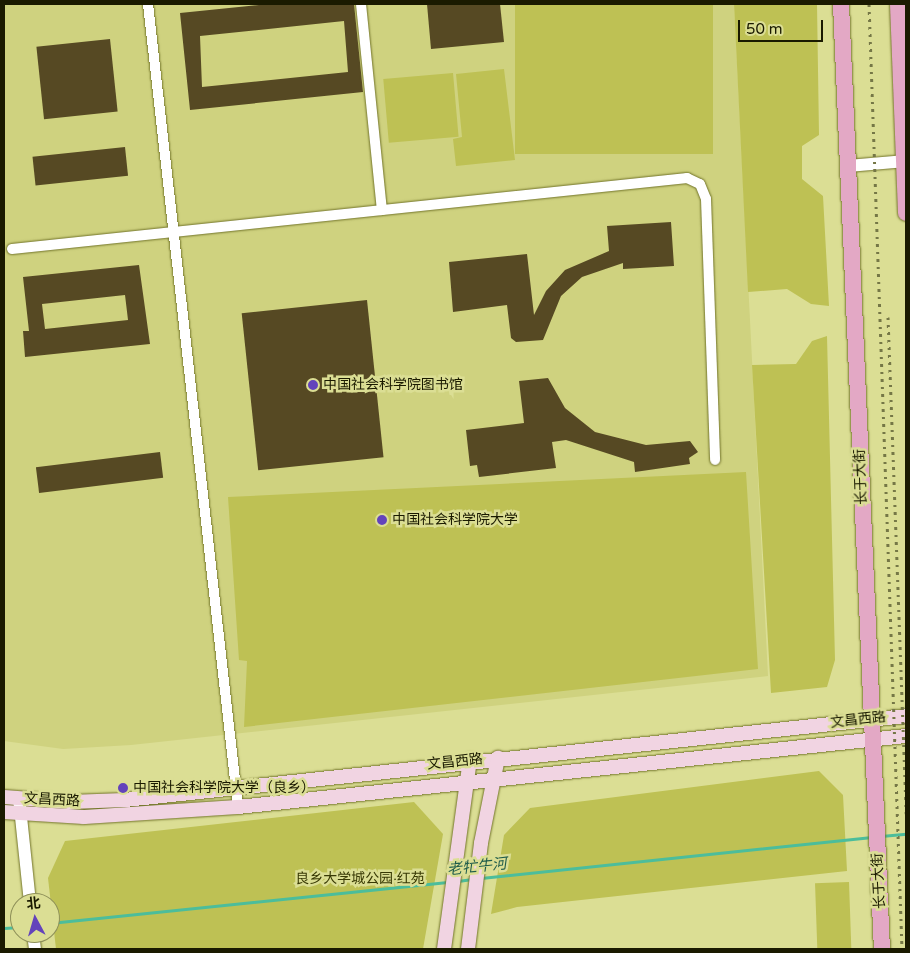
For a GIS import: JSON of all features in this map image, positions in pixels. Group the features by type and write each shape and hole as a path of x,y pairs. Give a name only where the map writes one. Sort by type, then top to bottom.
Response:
{"main road":[{"name":"长于大街","path":"841,4 882,949"},
{"path":"898,4 906,161 906,212"},
{"name":"文昌西路","path":"4,797 70,802 235,787 470,760 906,716"},
{"name":"文昌西路","path":"4,812 21,815 116,816 238,807 467,781 493,780 906,736"},
{"path":"468,949 481,843 498,758"},
{"path":"444,949 470,760"}],"street":[{"path":"148,4 238,807"},
{"path":"361,4 382,210"},
{"path":"848,166 906,161"},
{"path":"12,250 174,231 687,178 700,184 706,198 715,460"},
{"path":"19,798 29,893"}],"shaded area":[{"name":"中国社会科学院大学","path":"4,4 734,4 768,676 131,745 63,749 4,741"}],"green space":[{"path":"515,4 713,4 713,154 515,154"},
{"path":"734,4 817,4 819,135 802,146 802,179 823,196 829,306 811,304 787,289 748,292"},
{"path":"504,69 515,160 456,166 453,139 462,137 456,74"},
{"path":"453,73 459,137 389,143 383,79"},
{"path":"827,336 835,660 827,687 771,693 752,365 796,364 812,341"},
{"path":"746,472 758,669 244,727 247,661 239,660 228,497"},
{"path":"819,771 843,795 847,871 517,907 491,914 504,835 530,808"},
{"name":"良乡大学城公园·红苑","path":"414,802 443,834 423,949 56,949 55,943 60,943 60,893 50,893 48,878 65,841"},
{"path":"849,882 851,949 817,949 815,883"}],"building":[{"path":"269,4 354,4 363,92 190,110 180,13","holes":["344,21 348,72 202,87 200,36"]},
{"path":"427,4 500,4 504,42 431,49"},
{"path":"110,39 118,112 44,119 36,47"},
{"path":"125,147 128,176 36,186 33,157"},
{"path":"671,222 674,266 623,269 623,263 582,277 561,296 543,340 516,342 511,338 507,305 453,312 449,262 527,254 534,315 546,291 565,270 609,251 607,226"},
{"path":"139,265 150,344 25,357 23,331 29,331 23,277","holes":["125,295 128,320 45,329 42,304"]},
{"name":"中国社会科学院图书馆","path":"367,300 384,457 258,470 242,313"},
{"path":"548,378 565,408 595,432 646,445 690,441 698,452 689,458 690,464 635,472 634,462 566,440 552,442 556,468 479,477 477,465 470,466 466,430 524,423 519,381"},
{"path":"160,452 163,478 39,493 36,467"}],"waterway":[{"name":"老牤牛河","path":"881,836 906,834"},
{"name":"老牤牛河","path":"481,878 872,837"},
{"name":"老牤牛河","path":"458,881 472,879"},
{"name":"老牤牛河","path":"60,922 450,882"},
{"name":"老牤牛河","path":"4,928 10,928"}],"railway":[{"path":"869,4 902,949"},
{"path":"888,317 906,814"}],"place":[{"name":"中国社会科学院图书馆","path":"313,385"},
{"name":"中国社会科学院大学","path":"382,520"},
{"name":"中国社会科学院大学（良乡）","path":"123,788"}]}
